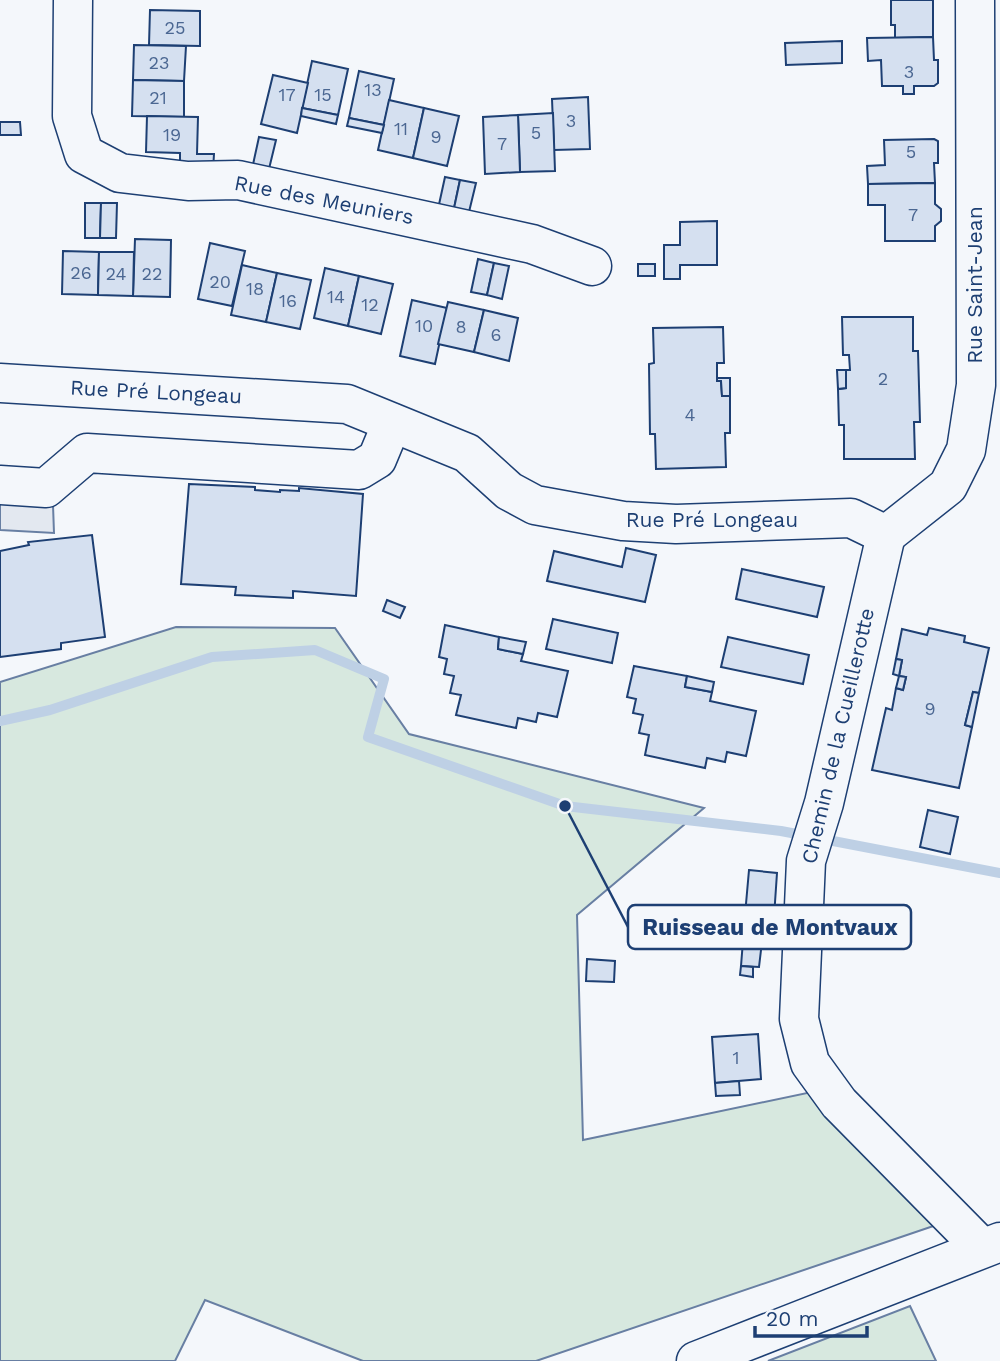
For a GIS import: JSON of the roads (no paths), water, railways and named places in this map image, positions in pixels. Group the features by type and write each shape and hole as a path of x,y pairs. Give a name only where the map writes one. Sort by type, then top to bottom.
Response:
{"street":[{"name":"Rue des Meuniers","path":"73,0 72,117 84,154 120,173 188,181 238,180 532,244 592,266"},
{"name":"Rue Saint-Jean","path":"886,535 948,486 966,450 976,385 975,0"},
{"name":"Rue Pré Longeau","path":"0,383 347,404 467,453 509,491 535,505 623,522 851,518 886,535"},
{"path":"0,485 46,488 87,453 359,470 377,459 392,423"},
{"name":"Chemin de la Cueillerotte","path":"886,535 827,790 807,862 799,1019 810,1063 839,1103 991,1245"},
{"path":"696,1361 991,1245"}],"waterway":[{"path":"0,721 50,710 212,657 315,650 384,679 368,737 565,806 781,831 1000,873"}],"place":[{"name":"Ruisseau de Montvaux","path":"565,806"}]}
